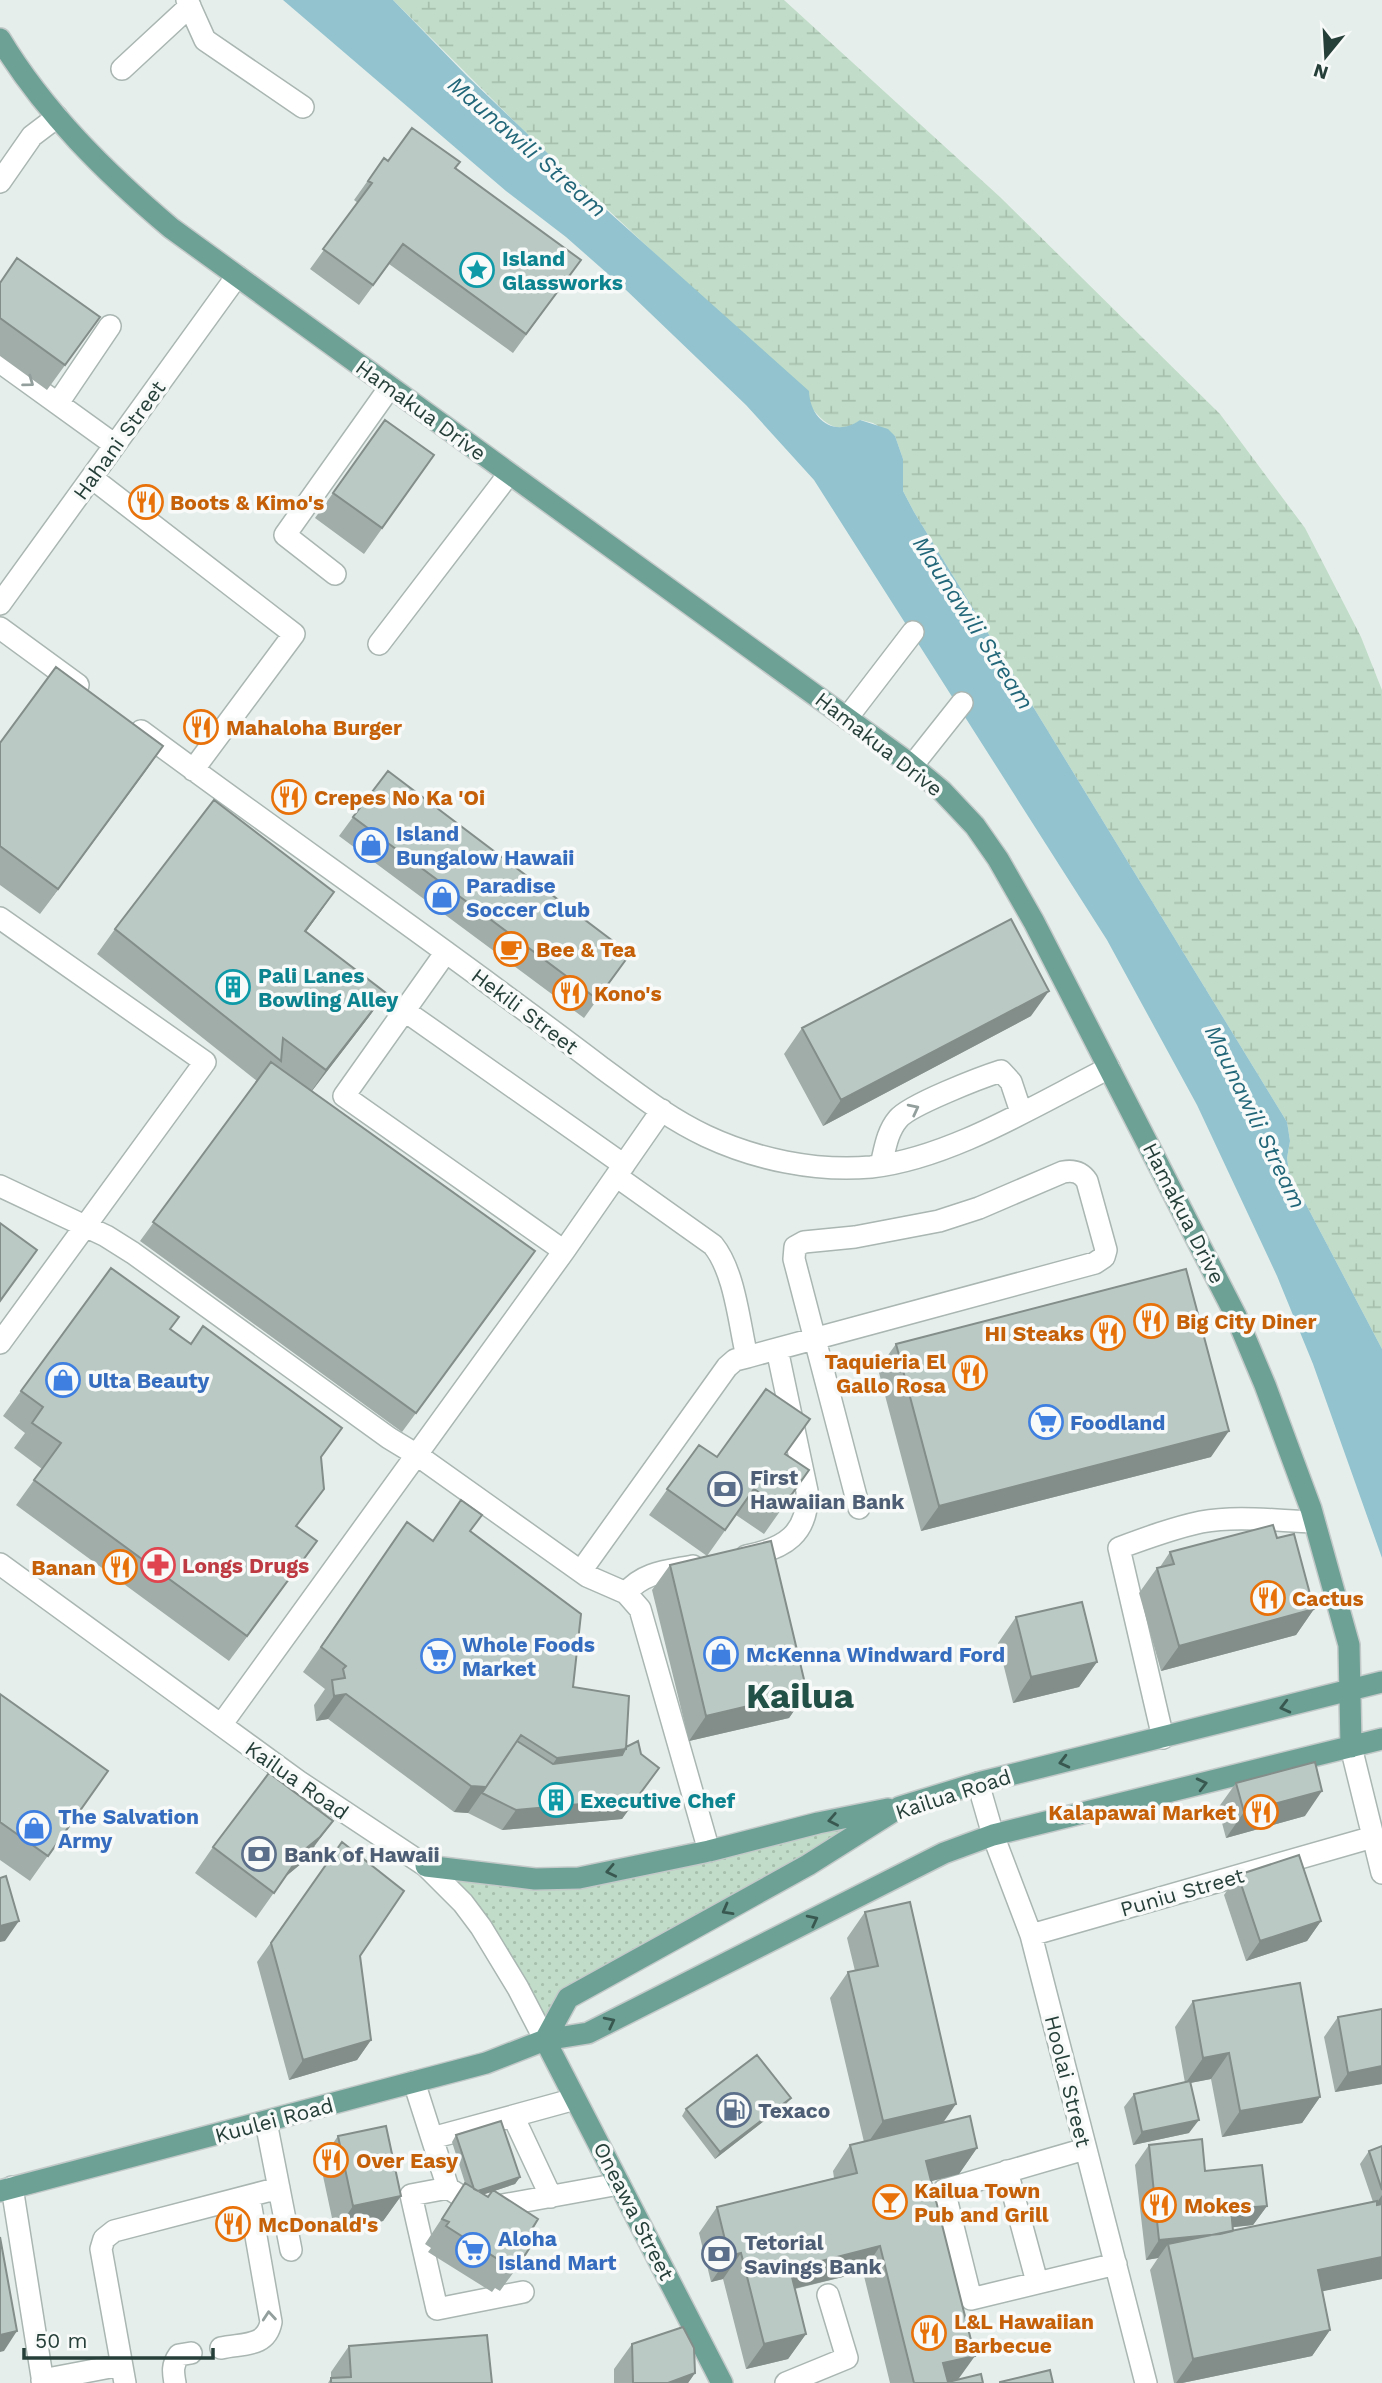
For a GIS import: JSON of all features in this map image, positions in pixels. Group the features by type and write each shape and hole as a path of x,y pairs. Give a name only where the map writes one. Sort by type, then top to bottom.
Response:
{"main road":[{"name":"Hamakua Drive","path":"0,39 57,117 97,161 171,228 912,766 942,791 975,826 998,859 1109,1068 1236,1316 1265,1385 1314,1522 1349,1645 1352,1747"},
{"name":"Kailua Road","path":"545,2040 568,1998 808,1866 900,1807 978,1783 1382,1682"},
{"path":"545,2040 588,2033 944,1853 993,1835 1382,1739"},
{"path":"426,1866 535,1879 579,1878 709,1851 818,1822 900,1807"},
{"name":"Kuulei Road","path":"6,2189 486,2063 545,2040"},
{"name":"Oneawa Street","path":"545,2040 722,2383"}],"street":[{"path":"122,69 188,3 205,40 303,107"},
{"path":"0,182 32,136 57,117"},
{"name":"Hahani Street","path":"0,604 237,276"},
{"path":"58,403 110,326"},
{"path":"0,362 115,445"},
{"path":"335,574 285,535 390,387"},
{"path":"379,644 509,474"},
{"path":"92,478 293,634 193,770"},
{"path":"0,628 97,699"},
{"path":"847,718 913,632"},
{"path":"912,766 962,703"},
{"name":"Hekili Street","path":"129,723 662,1110 704,1135 742,1151 788,1163 828,1167 881,1165 908,1160 936,1152 1109,1068"},
{"path":"0,918 205,1062 0,1343"},
{"path":"446,952 344,1096 564,1251"},
{"path":"405,1011 620,1170 713,1245 721,1254 729,1278 747,1357"},
{"path":"881,1165 888,1134 899,1117 956,1088 989,1075 1001,1072 1011,1082 1021,1112"},
{"path":"221,1725 564,1251 662,1110"},
{"path":"581,1571 727,1367 735,1360 816,1339 1100,1261 1106,1250 1087,1181 1077,1172 1063,1172 979,1208 939,1221 799,1244 793,1253 816,1339 859,1508"},
{"path":"0,1186 106,1236 133,1253 389,1438 581,1571 626,1593 640,1609 709,1851"},
{"path":"626,1593 648,1575 774,1549 796,1533 806,1513 807,1491 777,1349"},
{"path":"1163,1738 1119,1548 1162,1532 1204,1521 1314,1522"},
{"name":"Kailua Road","path":"0,1564 357,1822 426,1866 463,1903 481,1927 518,1988 545,2040"},
{"path":"1352,1747 1382,1873"},
{"name":"Hoolai Street","path":"978,1783 993,1835 1031,1935 1144,2382"},
{"name":"Puniu Street","path":"1031,1935 1373,1837"},
{"path":"414,2082 432,2137 450,2177 481,2209 619,2184"},
{"path":"432,2137 575,2099"},
{"path":"513,2116 551,2197"},
{"path":"266,2122 291,2250"},
{"path":"1085,2148 944,2190 971,2299 1116,2264"},
{"path":"506,2157 529,2151"},
{"path":"1007,2171 1037,2282"},
{"path":"450,2177 411,2195 437,2309 523,2292"},
{"path":"6,2189 42,2381 123,2374 101,2249 104,2239 114,2231 279,2188"},
{"path":"175,2383 174,2363 179,2356 259,2342 266,2336 271,2322 249,2196"},
{"path":"786,2383 847,2357 828,2295"}],"green space":[{"path":"393,0 784,0 1000,197 1220,414 1305,528 1361,637 1382,690 1382,1349 1289,1172 1287,1158 1290,1141 1287,1122 914,512 903,491 903,459 895,436 873,423 861,420 853,425 838,427 820,417 697,293 527,134"},
{"path":"900,1807 572,1996 545,2040 490,1941 426,1866 535,1879"}],"water":[{"name":"Maunawili Stream","path":"283,0 393,0 467,76 611,214 809,391 810,401 819,418 833,426 842,427 860,420 888,429 895,436 903,459 903,491 914,512 1287,1122 1290,1141 1287,1158 1289,1172 1382,1349 1382,1558 1313,1364 1277,1276 1197,1105 1107,940 814,480 746,405 625,289"}],"building":[{"path":"412,128 460,162 455,168 581,260 526,334 403,244 373,285 323,249 372,183 368,181 384,158 388,161"},
{"path":"17,258 100,317 65,365 0,318 0,283"},
{"path":"385,420 434,455 382,528 333,493"},
{"path":"56,667 163,746 58,889 0,846 0,743"},
{"path":"388,771 630,954 597,999 353,817"},
{"name":"Pali Lanes Bowling Alley","path":"214,800 334,892 305,931 386,993 326,1070 283,1038 281,1061 115,929"},
{"path":"1011,919 1049,991 841,1100 802,1028"},
{"path":"271,1062 535,1251 416,1413 153,1222"},
{"path":"0,1223 37,1250 0,1301"},
{"path":"111,1268 179,1317 170,1329 191,1344 203,1326 342,1428 321,1457 324,1489 296,1526 317,1541 247,1636 34,1480 61,1443 32,1423 43,1407 21,1391"},
{"path":"1186,1269 1229,1431 939,1506 896,1344"},
{"name":"First Hawaiian Bank","path":"766,1389 810,1419 785,1454 809,1470 782,1508 754,1489 725,1530 667,1489 699,1445 717,1457"},
{"name":"Whole Foods Market","path":"461,1500 482,1515 470,1531 581,1614 573,1687 629,1696 626,1749 557,1758 521,1735 486,1787 471,1786 346,1694 334,1696 332,1680 345,1678 343,1669 346,1666 321,1647 407,1522 433,1541"},
{"path":"1273,1525 1277,1538 1294,1534 1314,1609 1179,1646 1157,1568 1174,1564 1170,1552"},
{"name":"McKenna Windward Ford","path":"771,1541 807,1692 706,1716 670,1565"},
{"path":"1082,1602 1097,1662 1031,1677 1016,1617"},
{"name":"The Salvation Army","path":"0,1694 108,1771 48,1856 0,1822"},
{"path":"517,1741 553,1764 622,1755 626,1747 638,1741 641,1754 659,1768 636,1799 516,1810 482,1793"},
{"path":"1315,1762 1322,1791 1244,1812 1236,1783"},
{"name":"Bank of Hawaii","path":"269,1773 333,1821 320,1837 303,1851 274,1893 213,1847"},
{"path":"342,1842 404,1891 360,1956 371,2040 303,2060 271,1943"},
{"path":"1299,1855 1321,1921 1260,1941 1238,1875"},
{"path":"6,1876 19,1921 0,1926 0,1878"},
{"path":"910,1902 956,2104 883,2121 848,1972 878,1966 865,1912"},
{"path":"1300,1983 1320,2097 1240,2111 1229,2053 1203,2058 1193,2001"},
{"path":"1382,2009 1382,2066 1348,2073 1338,2017"},
{"name":"Texaco","path":"757,2055 791,2098 720,2152 686,2109"},
{"path":"1190,2081 1199,2120 1142,2132 1134,2094"},
{"path":"970,2116 977,2148 926,2161 975,2356 943,2363 948,2382 981,2374 983,2383 914,2383 880,2246 790,2269 806,2334 764,2344 741,2253 729,2256 717,2207 857,2173 850,2145"},
{"path":"501,2121 520,2177 478,2191 474,2189 456,2135"},
{"path":"386,2126 401,2196 353,2206 338,2136"},
{"path":"1202,2139 1205,2171 1262,2165 1267,2206 1231,2209 1233,2231 1159,2240 1149,2145"},
{"path":"1382,2146 1382,2190 1369,2151"},
{"path":"465,2183 488,2197 493,2190 538,2219 532,2229 539,2233 518,2266 512,2262 510,2267 446,2226 449,2222 442,2219"},
{"path":"1377,2201 1377,2205 1382,2204 1382,2257 1318,2270 1330,2330 1193,2359 1168,2244"},
{"path":"0,2237 17,2331 0,2335"},
{"path":"683,2327 694,2348 695,2373 668,2383 633,2383 632,2344"},
{"path":"487,2335 492,2383 331,2383 331,2378 351,2377 349,2346"},
{"path":"1050,2370 1053,2383 1000,2383 1000,2382"}],"place":[{"name":"Island Glassworks","path":"477,270"},
{"name":"Boots & Kimo's","path":"146,502"},
{"name":"Mahaloha Burger","path":"201,727"},
{"name":"Crepes No Ka 'Oi","path":"289,797"},
{"name":"Island Bungalow Hawaii","path":"371,845"},
{"name":"Paradise Soccer Club","path":"442,897"},
{"name":"Bee & Tea","path":"511,949"},
{"name":"Pali Lanes Bowling Alley","path":"233,987"},
{"name":"Kono's","path":"570,993"},
{"name":"Big City Diner","path":"1151,1321"},
{"name":"HI Steaks","path":"1108,1333"},
{"name":"Taquieria El Gallo Rosa","path":"970,1373"},
{"name":"Ulta Beauty","path":"63,1380"},
{"name":"Foodland","path":"1046,1422"},
{"name":"First Hawaiian Bank","path":"725,1489"},
{"name":"Longs Drugs","path":"158,1565"},
{"name":"Banan","path":"120,1567"},
{"name":"Cactus","path":"1268,1598"},
{"name":"McKenna Windward Ford","path":"721,1654"},
{"name":"Whole Foods Market","path":"438,1656"},
{"name":"Executive Chef","path":"556,1800"},
{"name":"Kalapawai Market","path":"1261,1812"},
{"name":"The Salvation Army","path":"34,1828"},
{"name":"Bank of Hawaii","path":"259,1854"},
{"name":"Texaco","path":"734,2110"},
{"name":"Over Easy","path":"331,2160"},
{"name":"Kailua Town Pub and Grill","path":"890,2202"},
{"name":"Mokes","path":"1159,2205"},
{"name":"McDonald's","path":"233,2224"},
{"name":"Aloha Island Mart","path":"473,2250"},
{"name":"Tetorial Savings Bank","path":"719,2254"},
{"name":"L&L Hawaiian Barbecue","path":"929,2333"}],"district":[{"name":"Kailua","path":"800,1696"}]}
